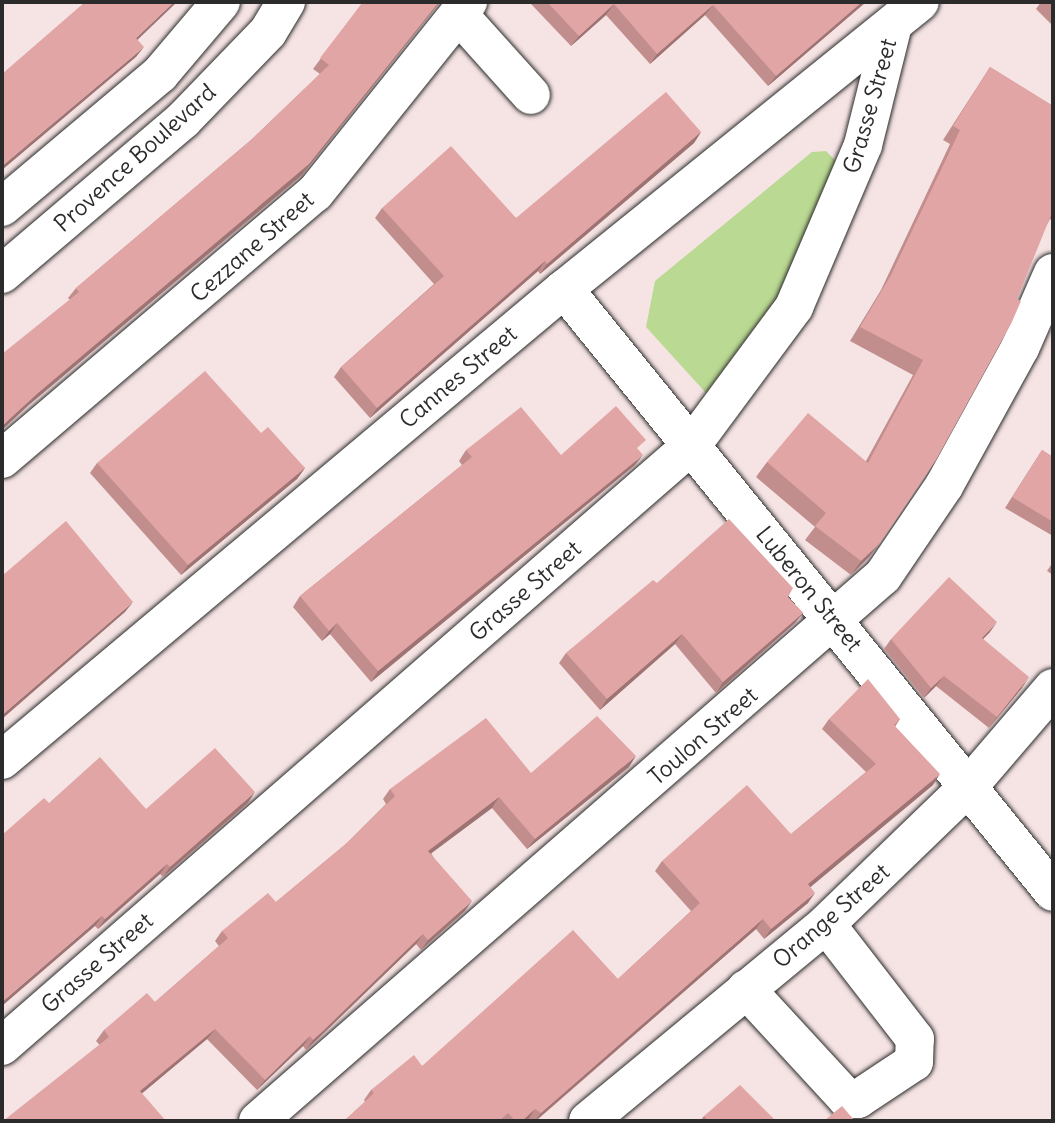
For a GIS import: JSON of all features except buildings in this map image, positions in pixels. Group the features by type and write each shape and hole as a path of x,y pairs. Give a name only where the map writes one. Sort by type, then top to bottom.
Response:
{"street":[{"name":"Provence Boulevard","path":"2,208 160,74 221,2"},
{"name":"Provence Boulevard","path":"2,274 183,120 268,32 286,2"},
{"path":"464,9 531,95"},
{"name":"Cezzane Street","path":"2,459 315,193 464,9"},
{"name":"Cannes Street","path":"2,760 564,289 907,14"},
{"name":"Grasse Street","path":"2,1046 692,445 794,307 863,145 907,14"},
{"name":"Toulon Street","path":"258,1121 835,621 883,576 944,486 1020,348 1053,273"},
{"name":"Luberon Street","path":"564,289 1053,891"},
{"name":"Orange Street","path":"610,1114 746,989 826,924 969,786 1053,688"},
{"path":"746,989 847,1099 858,1098 914,1062 915,1039 826,924"}],"green space":[{"path":"826,151 842,167 824,235 706,393 646,327 655,281 812,152"}]}
